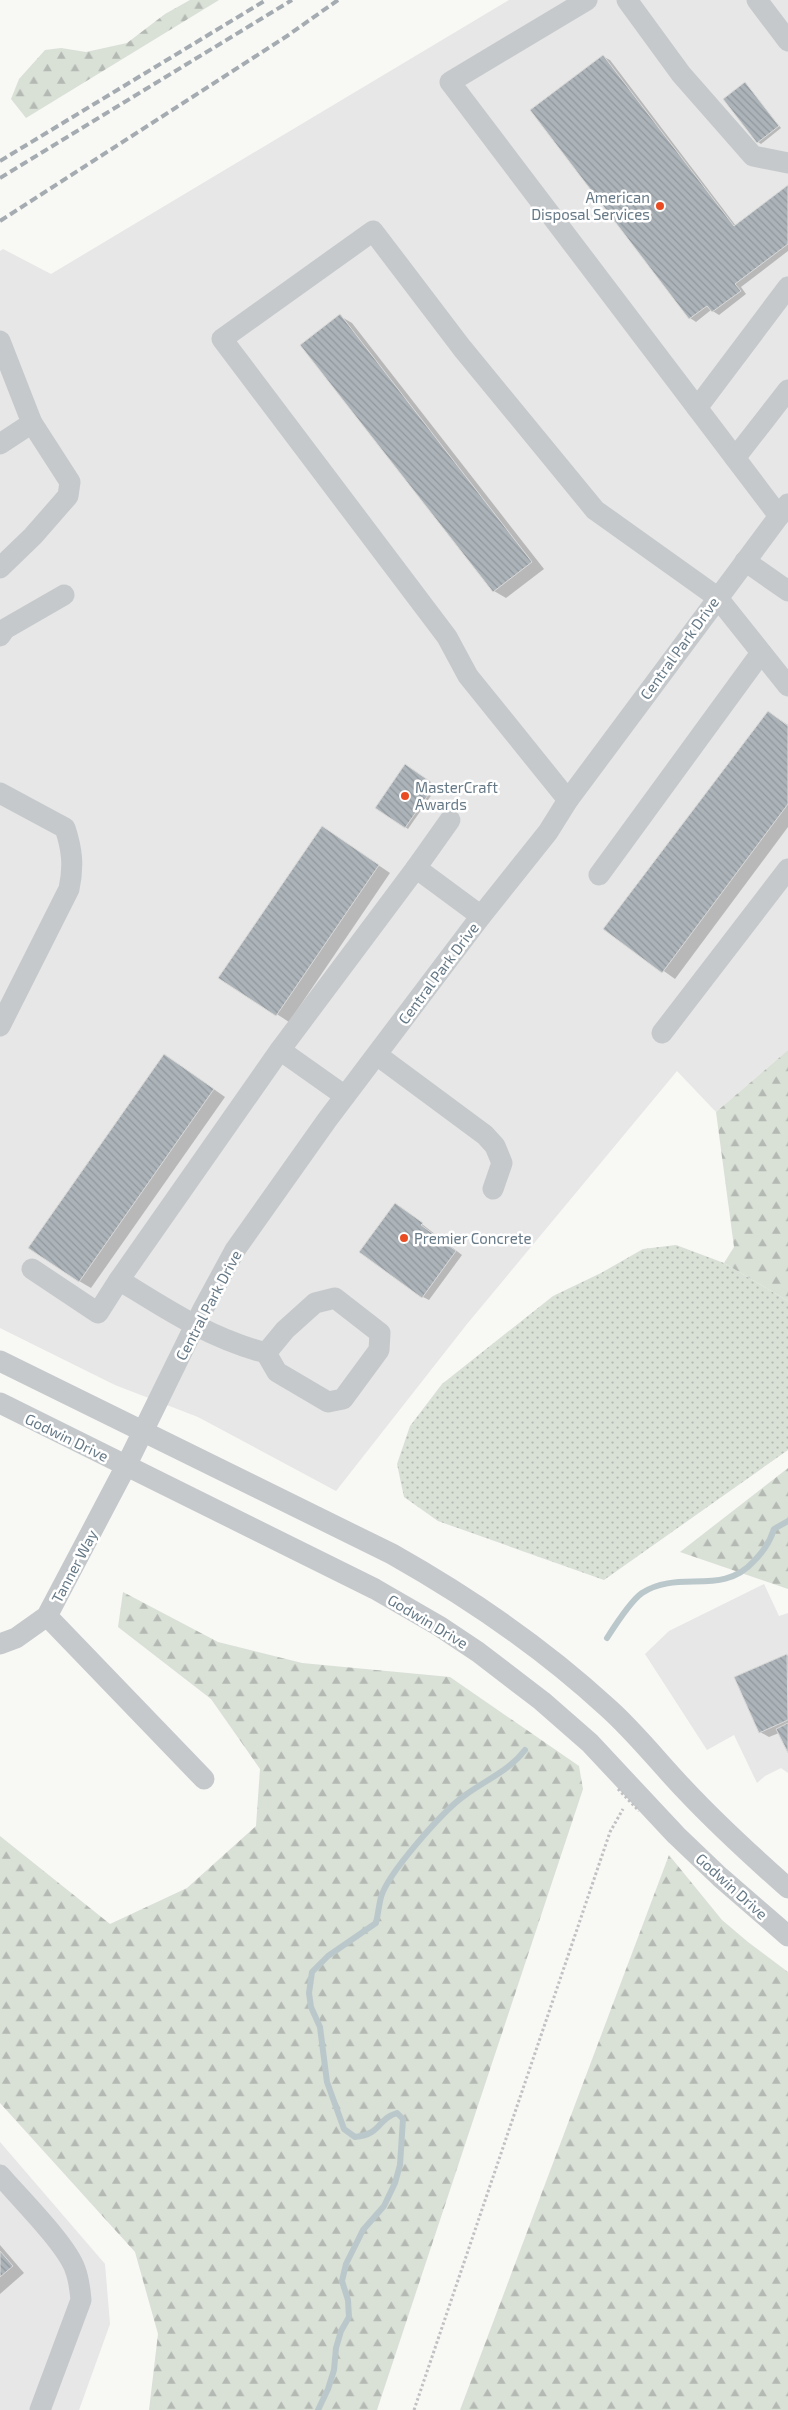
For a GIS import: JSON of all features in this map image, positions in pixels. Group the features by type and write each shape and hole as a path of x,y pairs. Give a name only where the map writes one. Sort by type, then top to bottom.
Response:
{"street":[{"path":"587,0 450,82 735,458 783,510"},
{"path":"627,0 681,74 753,156 788,163"},
{"path":"757,0 788,40"},
{"path":"568,800 468,676 447,637 222,339 373,231 462,348 595,510 717,597 788,686"},
{"path":"697,408 788,287"},
{"path":"0,342 32,423 70,482 68,496 33,536 0,568"},
{"path":"735,458 788,390"},
{"path":"0,444 32,423"},
{"name":"Central Park Drive","path":"126,1466 194,1327 235,1250 345,1096 548,832 568,800 783,510"},
{"path":"744,561 787,591"},
{"path":"0,636 5,629 64,595"},
{"path":"599,875 762,653"},
{"path":"0,794 65,828 71,848 73,870 69,889 0,1026"},
{"path":"32,1269 98,1313 119,1280 280,1050 450,820"},
{"path":"416,868 482,916"},
{"path":"662,1033 788,869"},
{"path":"280,1050 345,1096"},
{"path":"377,1055 490,1140 502,1162 493,1189"},
{"path":"119,1280 194,1327 236,1345 266,1353 277,1372 328,1402 343,1399 379,1350 380,1333 335,1298 315,1303 286,1330 266,1353"},
{"path":"0,1362 392,1554 450,1587 506,1624 559,1664 609,1708 710,1816 788,1888"},
{"name":"Godwin Drive","path":"0,1404 375,1589 439,1626 478,1652 542,1701 590,1743 626,1789 720,1877 788,1936"},
{"name":"Tanner Way","path":"0,1644 16,1638 47,1616 126,1466"},
{"path":"47,1616 204,1779"},
{"path":"0,2175 65,2251 75,2268 80,2287 81,2300 40,2410"}],"path":[{"path":"626,1789 639,1811"},
{"path":"414,2410 626,1789"}],"shaded area":[{"path":"509,0 788,0 788,1050 716,1112 677,1071 467,1324 336,1491 198,1417 115,1385 0,1328 0,251 3,249 51,274"},
{"path":"764,1584 779,1616 788,1613 788,1773 781,1768 765,1776 757,1783 734,1735 707,1750 645,1654 669,1631"},
{"path":"0,2142 105,2264 110,2324 79,2410 0,2410"}],"green space":[{"path":"190,0 219,0 26,118 11,99 19,79 45,50 61,48 86,52 127,43 165,14"},
{"path":"788,1050 788,1301 724,1263 734,1247 716,1112"},
{"path":"676,1245 724,1263 788,1301 788,1450 604,1580 438,1521 404,1497 397,1464 410,1426 442,1384 553,1296 601,1273 643,1249"},
{"path":"788,1468 788,1589 680,1552"},
{"path":"123,1592 218,1642 302,1663 450,1677 579,1766 583,1789 377,2410 149,2410 158,2334 135,2252 0,2103 0,1836 110,1924 187,1888 256,1826 260,1769 211,1699 118,1627"},
{"path":"669,1855 722,1920 788,1972 788,2410 460,2410"}],"building":[{"name":"American Disposal Services","path":"603,55 734,226 788,185 788,244 735,284 741,291 712,312 707,306 689,319 530,110"},
{"path":"745,82 779,126 757,143 723,99"},
{"path":"340,314 532,562 493,592 300,345"},
{"path":"768,711 788,726 788,804 662,973 603,929"},
{"name":"MasterCraft Awards","path":"405,764 435,785 405,828 375,808"},
{"path":"322,826 379,865 276,1016 218,978"},
{"path":"164,1054 214,1089 79,1282 28,1248"},
{"name":"Premier Concrete","path":"395,1203 423,1223 421,1225 456,1251 422,1298 359,1252"},
{"path":"787,1654 788,1720 759,1733 734,1677"},
{"path":"788,1723 788,1753 776,1729"},
{"path":"0,2251 13,2266 0,2277"}],"waterway":[{"path":"607,1638 628,1607 642,1593 656,1586 671,1583 714,1581 742,1572 764,1550 774,1529 788,1521"},
{"path":"318,2410 334,2370 336,2348 341,2331 349,2317 348,2300 342,2281 346,2264 363,2230 384,2206 395,2183 400,2165 403,2119 397,2113 386,2119 370,2133 355,2137 344,2129 327,2082 320,2027 311,2007 309,1993 312,1972 328,1956 376,1923 381,1897 394,1873 417,1843 443,1815 464,1796 511,1764 525,1750"}],"railway":[{"path":"0,161 266,0"},
{"path":"0,178 292,0"},
{"path":"0,221 287,36 338,0"}],"place":[{"name":"American Disposal Services","path":"660,206"},
{"name":"MasterCraft Awards","path":"405,796"},
{"name":"Premier Concrete","path":"404,1238"}]}
